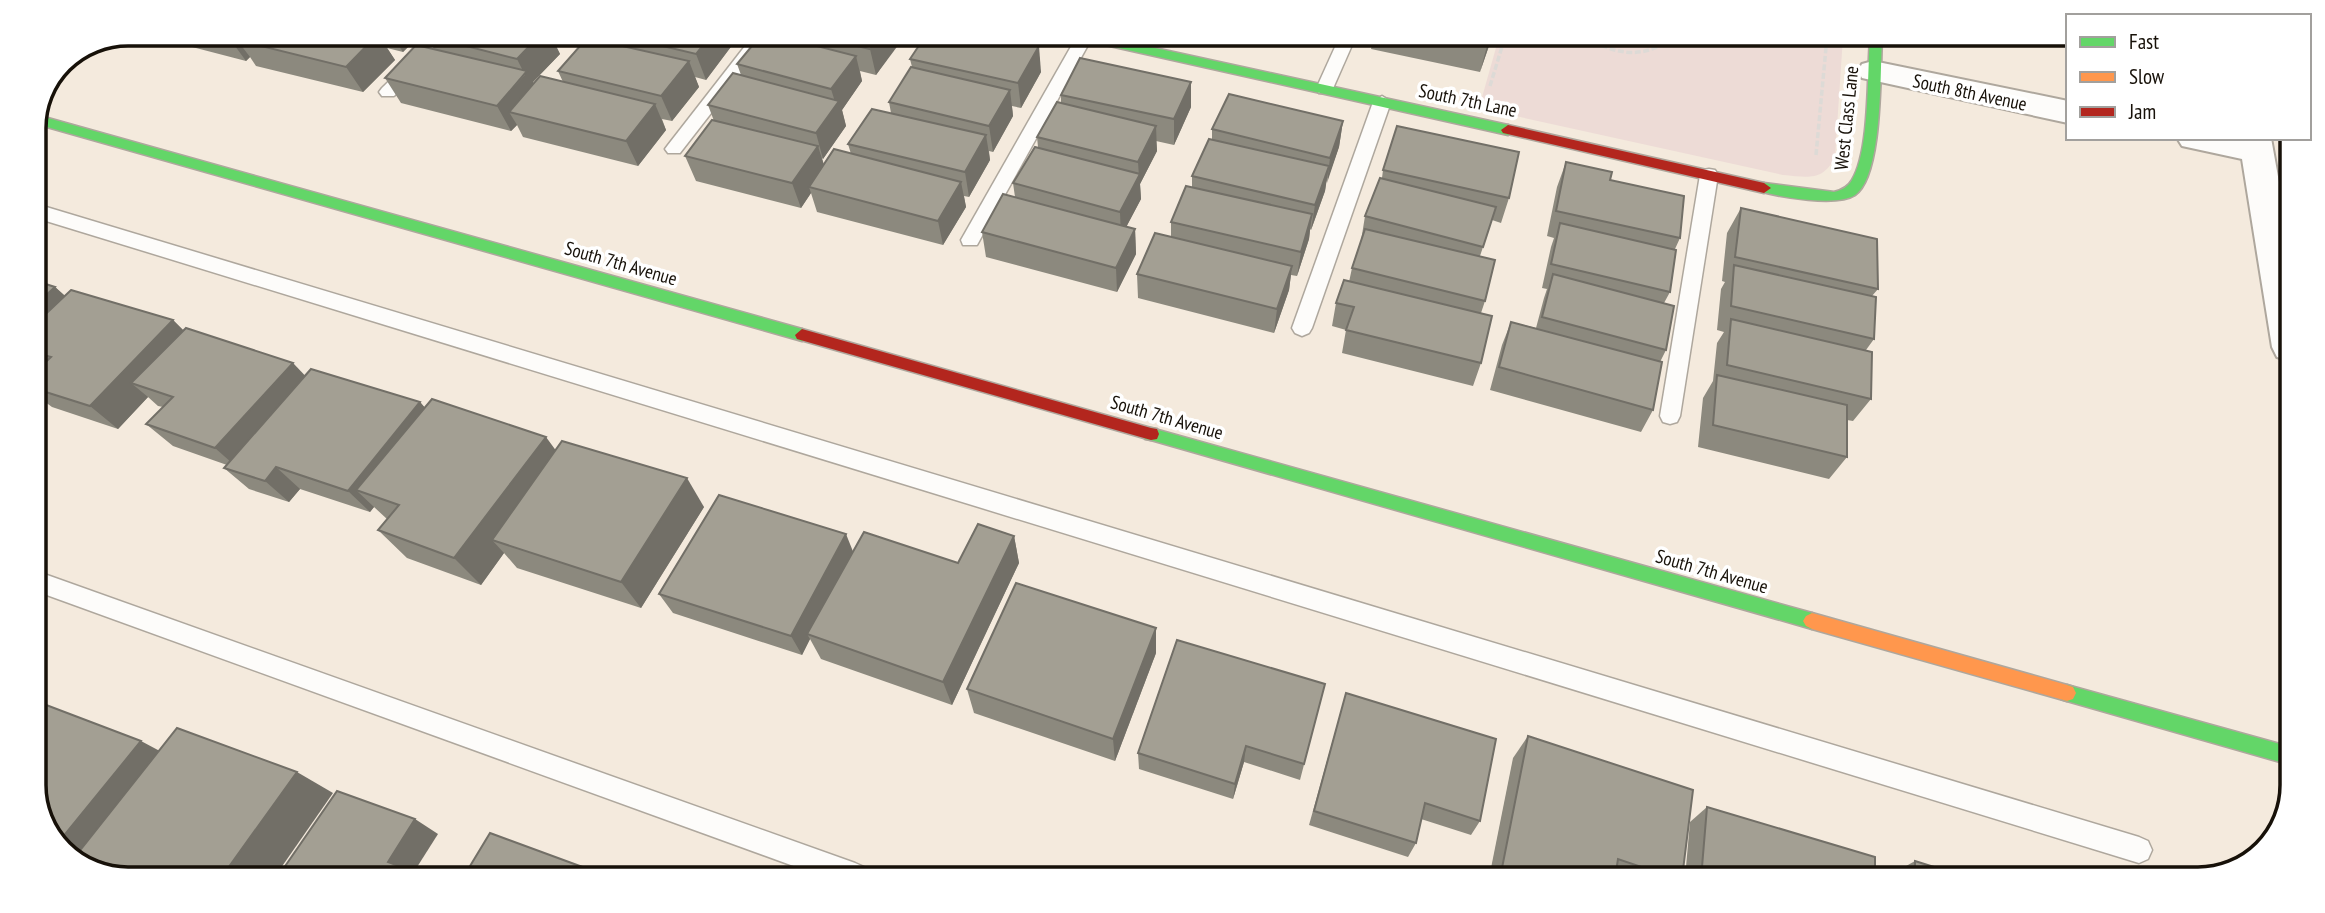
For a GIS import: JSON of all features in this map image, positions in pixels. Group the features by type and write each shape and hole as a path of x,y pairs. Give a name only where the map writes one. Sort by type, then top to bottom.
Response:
{"main road":[{"name":"South 7th Lane","path":"1125,45 1709,175 1801,194 1845,195"},
{"name":"West Class Lane","path":"1845,195 1860,182 1866,164 1875,45"},
{"name":"South 7th Avenue","path":"46,122 2280,753"}],"street":[{"name":"South 8th Avenue","path":"1873,71 2066,112"},
{"path":"2211,140 2256,145 2279,283"}],"lane":[{"path":"388,92 436,45"},
{"path":"674,149 754,45"},
{"path":"970,240 1079,45"},
{"path":"1325,89 1344,45"},
{"path":"1302,328 1382,102"},
{"path":"1670,416 1709,175"},
{"path":"45,214 2139,850"},
{"path":"46,585 830,867"}],"path":[{"path":"1486,97 1502,45"},
{"path":"1600,45 1605,48 1642,52 1661,45"},
{"path":"1815,159 1826,45"}],"shaded area":[{"path":"1497,45 1842,45 1835,157 1825,171 1814,176 1783,175 1479,108"}],"building":[{"path":"257,45 367,45 346,67"},
{"path":"416,45 527,71 497,106 385,78"},
{"path":"462,45 530,45 517,59"},
{"path":"581,45 618,45 689,61 661,96 558,71"},
{"path":"658,45 703,45 696,54"},
{"path":"753,45 813,45 856,56 831,89 737,64"},
{"path":"853,45 873,45 870,49"},
{"path":"919,45 1039,46 1018,83 910,59"},
{"path":"1080,58 1191,82 1174,119 1061,95"},
{"path":"911,67 1010,90 989,126 889,102"},
{"path":"733,73 839,101 816,133 708,105"},
{"path":"540,76 655,104 626,141 509,112"},
{"path":"1229,94 1343,121 1330,158 1212,129"},
{"path":"1057,102 1156,126 1138,162 1037,137"},
{"path":"872,109 986,135 965,172 848,144"},
{"path":"712,120 818,146 792,183 685,156"},
{"path":"1397,126 1519,152 1509,198 1383,170"},
{"path":"1209,139 1329,166 1315,205 1192,176"},
{"path":"1035,147 1140,174 1120,212 1013,183"},
{"path":"834,149 961,182 938,221 809,187"},
{"path":"1566,162 1612,172 1610,180 1684,196 1680,238 1556,211"},
{"path":"1380,178 1496,207 1483,247 1365,216"},
{"path":"1186,186 1312,214 1301,252 1171,222"},
{"path":"1003,194 1135,229 1116,268 982,232"},
{"path":"1741,208 1877,239 1878,289 1735,257"},
{"path":"1560,223 1676,250 1670,292 1551,264"},
{"path":"1365,229 1495,260 1485,301 1352,268"},
{"path":"1155,233 1292,266 1277,309 1137,274"},
{"path":"1734,265 1876,297 1874,339 1731,306"},
{"path":"1553,274 1674,306 1666,350 1542,317"},
{"path":"1344,280 1492,316 1481,363 1346,330 1354,307 1336,303"},
{"path":"45,284 55,287 45,296"},
{"path":"71,290 173,320 90,406 45,392 45,362 51,357 45,355 45,314"},
{"path":"1731,319 1872,352 1871,399 1727,365"},
{"path":"1511,322 1662,362 1653,410 1499,367"},
{"path":"186,328 293,363 215,448 146,424 173,397 131,383"},
{"path":"311,369 420,402 348,491 276,467 265,481 224,468"},
{"path":"1717,375 1847,405 1847,457 1713,425"},
{"path":"432,399 546,437 454,558 378,530 399,505 356,490"},
{"path":"562,441 687,478 621,582 492,540"},
{"path":"719,495 846,534 791,636 659,594"},
{"path":"978,524 1014,536 943,682 807,634 864,532 958,563"},
{"path":"1016,583 1156,628 1113,739 967,689"},
{"path":"1177,640 1325,684 1304,764 1246,746 1235,784 1138,753"},
{"path":"1346,693 1496,739 1480,821 1425,803 1416,843 1314,811"},
{"path":"46,705 141,741 63,836 52,817 47,801"},
{"path":"177,728 297,772 229,867 112,866 79,852"},
{"path":"1528,736 1693,790 1683,867 1642,867 1618,859 1617,867 1502,867"},
{"path":"337,791 415,819 388,862 401,867 285,867"},
{"path":"1707,807 1875,857 1875,867 1702,867"},
{"path":"490,833 583,867 469,867"},
{"path":"1915,861 1934,867 1915,867"}],"traffic: fast":[{"path":"1124,45 1508,130"},
{"path":"1764,188 1834,197 1847,193 1857,184 1863,172 1870,136 1876,45"},
{"path":"46,122 802,335"},
{"path":"1151,434 1812,621"},
{"path":"2067,693 2280,753"}],"traffic: slow":[{"path":"1812,621 2067,693"}],"traffic: jam":[{"path":"1508,130 1764,188"},
{"path":"802,335 1151,434"}]}
